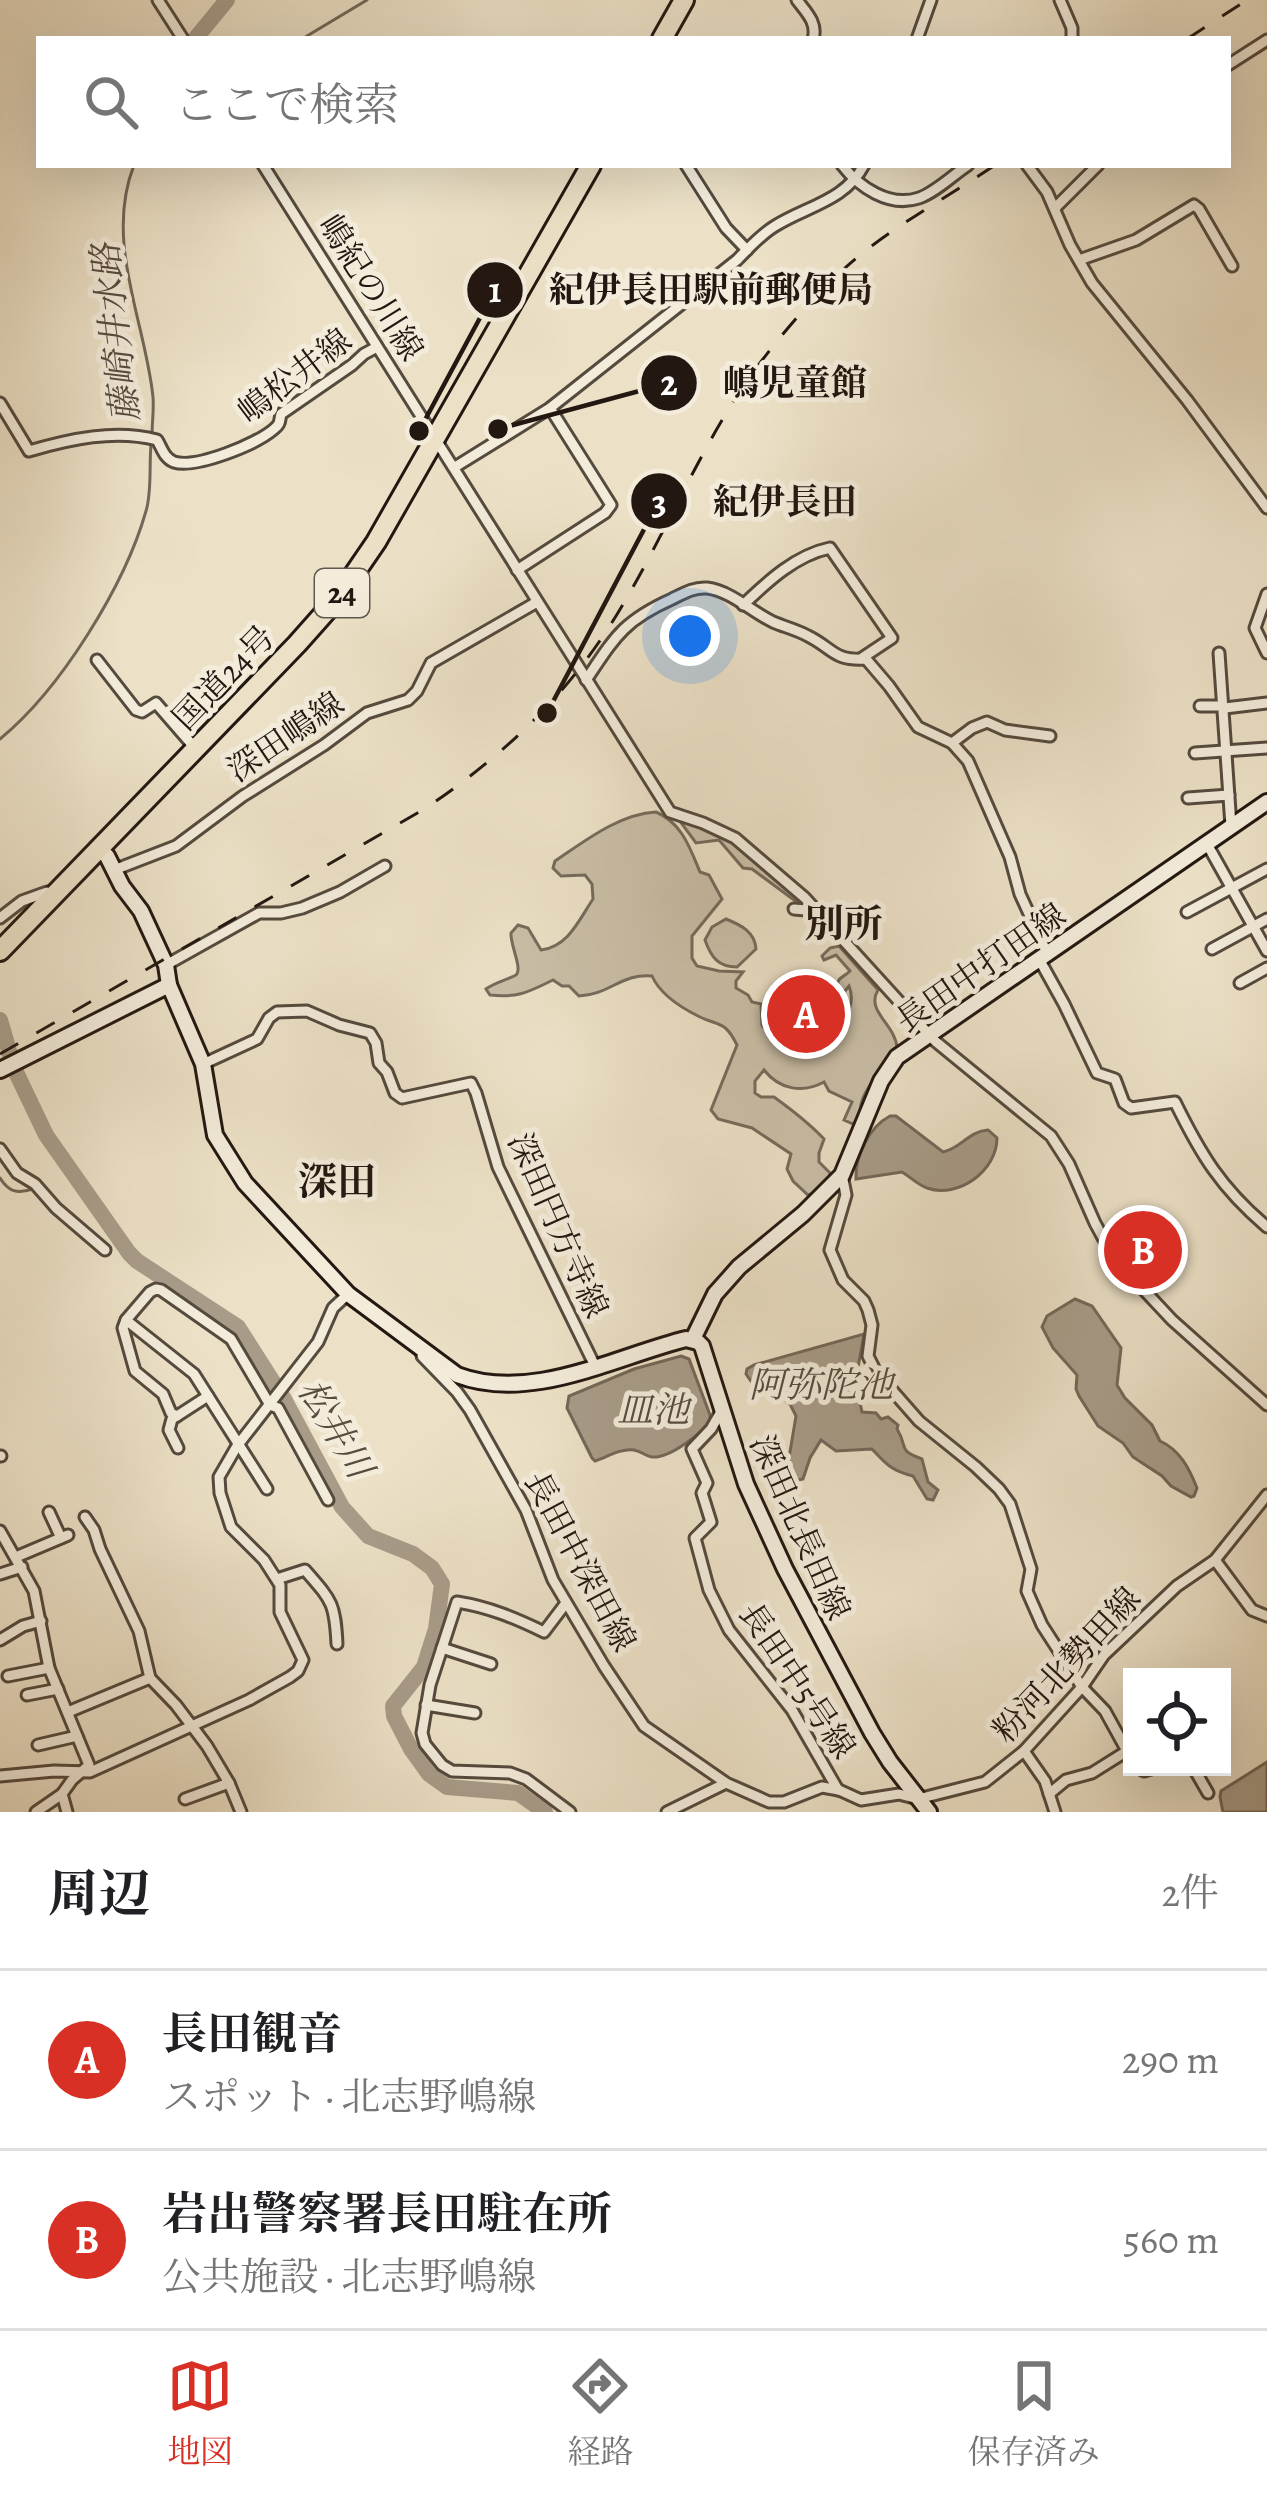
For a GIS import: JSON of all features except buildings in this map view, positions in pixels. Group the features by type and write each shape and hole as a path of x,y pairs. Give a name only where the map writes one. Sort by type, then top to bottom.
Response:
{"highway":[{"path":"664,36 684,0"},
{"name":"国道24号","path":"0,951 338,599 376,542 589,168"}],"street":[{"path":"158,0 181,36"},
{"path":"797,0 812,19 814,36"},
{"path":"918,36 931,0"},
{"path":"1060,0 1072,36"},
{"path":"1231,63 1267,40"},
{"name":"嶋紀の川線","path":"265,168 670,812 735,838 817,911 928,1034 1051,1136 1114,1258 1172,1320 1267,1405"},
{"path":"688,168 726,228 748,250"},
{"path":"845,168 856,181 890,200 902,201 922,197 964,168"},
{"path":"455,467 550,408 777,224 832,199 856,181 862,168"},
{"path":"1030,168 1092,283 1267,508"},
{"path":"1055,208 1095,168"},
{"path":"1079,260 1136,240 1194,206 1232,266"},
{"name":"嶋松井線","path":"0,404 29,451 69,439 151,438 167,459 196,462 245,446 278,427 281,414 377,347"},
{"path":"517,570 611,505 550,408"},
{"path":"586,680 634,618 703,587 812,637 846,660 862,658 891,640 830,548 792,564 743,605"},
{"path":"1267,594 1255,628 1267,653"},
{"name":"深田嶋線","path":"114,870 176,846 367,713 408,700 431,663 537,602"},
{"path":"1219,653 1231,826"},
{"path":"862,658 918,727 952,743 968,761 1010,856 1043,956 1096,1072 1115,1079 1124,1103 1131,1108 1175,1102 1220,1181 1267,1227"},
{"path":"97,660 136,710 142,712 156,703 195,748"},
{"path":"1202,668 1220,667"},
{"path":"1200,706 1267,703"},
{"path":"952,743 987,722 1005,730 1050,736"},
{"path":"1196,753 1267,748"},
{"path":"1188,798 1228,795"},
{"name":"長田中打田線","path":"693,1340 715,1294 739,1267 842,1175 881,1081 897,1057 1267,802"},
{"path":"1207,844 1267,951"},
{"path":"100,850 141,911 166,965 169,985 203,1064 212,1122 223,1149 245,1183 349,1294 457,1376 481,1382 523,1383 563,1376 693,1340"},
{"path":"166,965 259,913 281,913 321,900 385,866"},
{"path":"1187,913 1267,869"},
{"path":"0,918 22,902 47,892 54,894"},
{"path":"794,909 817,911"},
{"path":"1212,949 1267,919"},
{"path":"1240,983 1267,968"},
{"path":"8,1065 169,985"},
{"name":"深田円方寺線","path":"203,1064 257,1039 277,1012 308,1011 370,1033 379,1063 395,1094 402,1098 471,1083 498,1167 595,1366"},
{"path":"0,1149 17,1173 105,1250"},
{"path":"842,1175 846,1195 830,1250 843,1280 868,1310 872,1325 868,1356 919,1421 976,1467 1010,1504 1031,1569 1029,1599 1082,1687 1105,1712 1123,1743"},
{"path":"177,1415 171,1413 163,1394 135,1371 123,1328 156,1288 231,1339 278,1408 328,1499"},
{"path":"0,1776 81,1773 192,1727 290,1678 301,1666 303,1660 280,1612 280,1585 264,1560 231,1526 219,1477 237,1446 318,1342 333,1308 349,1294"},
{"path":"126,1320 194,1374 267,1489"},
{"name":"深田北長田線","path":"693,1340 705,1352 746,1484 784,1569 872,1733 929,1812"},
{"name":"長田中深田線","path":"412,1342 470,1411 526,1510 553,1580 644,1726 726,1783"},
{"path":"178,1448 169,1430 172,1418 208,1396"},
{"name":"長田中5号線","path":"722,1410 692,1449 707,1484 703,1493 711,1522 695,1538 703,1571 729,1630 811,1738 838,1790"},
{"name":"粉河北勢田線","path":"838,1790 861,1800 899,1794 918,1799 986,1782 1024,1751 1104,1655 1165,1597 1215,1560 1267,1495"},
{"path":"0,1574 64,1536 49,1512"},
{"path":"86,1517 139,1631 150,1678 192,1727 229,1783 241,1812"},
{"path":"1,1535 34,1591 49,1668 89,1765 62,1794 36,1812"},
{"path":"1215,1560 1252,1610 1267,1616"},
{"path":"277,1580 305,1570 335,1613 337,1644"},
{"path":"566,1603 544,1632 508,1615 457,1602 430,1685 422,1733 425,1744 452,1771 510,1773 526,1779 570,1812"},
{"path":"0,1640 41,1621"},
{"path":"442,1648 491,1664"},
{"path":"8,1676 49,1668"},
{"path":"68,1712 150,1678"},
{"path":"28,1695 58,1689"},
{"path":"426,1705 475,1713"},
{"path":"38,1745 77,1736"},
{"path":"1024,1751 1045,1781 1055,1812"},
{"path":"1049,1794 1066,1780 1123,1762"},
{"path":"1198,1776 1208,1793"},
{"path":"185,1799 229,1783"},
{"path":"667,1812 726,1783 770,1807 822,1787 838,1790"},
{"path":"62,1794 67,1812"},
{"path":"861,1800 867,1812"}],"shaded area":[{"path":"656,812 679,829 700,872 709,875 722,899 692,936 692,958 697,966 743,972 736,988 761,1004 762,1025 778,1032 779,1041 784,1045 807,1037 822,1040 846,1017 851,994 849,986 839,990 838,983 850,971 836,955 824,960 830,948 839,946 878,990 875,1005 897,1048 866,1092 853,1124 844,1120 852,1102 829,1091 824,1082 791,1088 764,1070 755,1081 755,1093 774,1097 824,1139 819,1162 830,1173 817,1192 808,1195 793,1181 787,1169 791,1154 752,1128 718,1119 711,1110 737,1045 724,1027 671,999 652,976 579,996 553,980 516,995 490,995 486,989 518,972 511,933 518,925 528,928 541,950 550,948 572,931 593,899 592,884 585,875 561,876 553,868 555,861 616,823"},
{"path":"679,820 715,832 744,850 798,897 798,903 752,869 743,868 719,840 696,843"},
{"path":"726,919 746,930 755,943 756,949 737,967 716,960 705,940 712,927"}],"water":[{"path":"890,1116 943,1152 988,1130 997,1138 995,1150 974,1180 951,1189 927,1188 902,1172 856,1179 865,1143"},
{"path":"1075,1299 1092,1306 1121,1348 1117,1385 1160,1441 1183,1460 1197,1488 1194,1496 1171,1486 1133,1457 1123,1443 1098,1426 1079,1396 1077,1375 1042,1327 1047,1316"},
{"name":"阿弥陀池","path":"864,1334 857,1373 863,1383 862,1412 888,1417 898,1425 906,1450 922,1459 928,1482 938,1490 933,1500 927,1499 913,1476 890,1467 872,1449 836,1451 821,1440 803,1479 793,1481 789,1458 796,1416 790,1404 773,1391 760,1394 746,1374 754,1365"},
{"name":"皿池","path":"681,1356 689,1359 710,1415 706,1426 659,1457 629,1450 595,1461 567,1408 569,1396"},
{"path":"1267,1762 1267,1812 1223,1812 1221,1791"}],"waterway":[{"path":"197,36 227,0"},
{"name":"藤崎井水路","path":"307,36 367,0"},
{"name":"藤崎井水路","path":"133,168 123,223 125,252 149,368 152,435"},
{"name":"藤崎井水路","path":"0,739 46,693 88,634 123,571 146,511 151,445"},
{"name":"松井川","path":"0,1020 14,1068 46,1135 129,1253 238,1327 284,1399 342,1507 368,1536 413,1554 432,1568 442,1584 436,1629 424,1667 393,1706 411,1749 429,1774 447,1787 518,1793 545,1812"},
{"path":"0,1178 14,1191 33,1189"}],"railway":[{"path":"1192,36 1247,0"},
{"path":"0,1054 426,808 507,745 597,645 720,423 785,331 857,257 990,168"}],"place":[{"name":"嶋児童館","path":"498,429"},
{"name":"紀伊長田駅前郵便局","path":"419,431"},
{"name":"紀伊長田","path":"547,713"},
{"name":"長田観音","path":"806,1014"},
{"name":"岩出警察署長田駐在所","path":"1143,1250"}],"district":[{"name":"別所","path":"844,923"},
{"name":"深田","path":"337,1181"}]}
